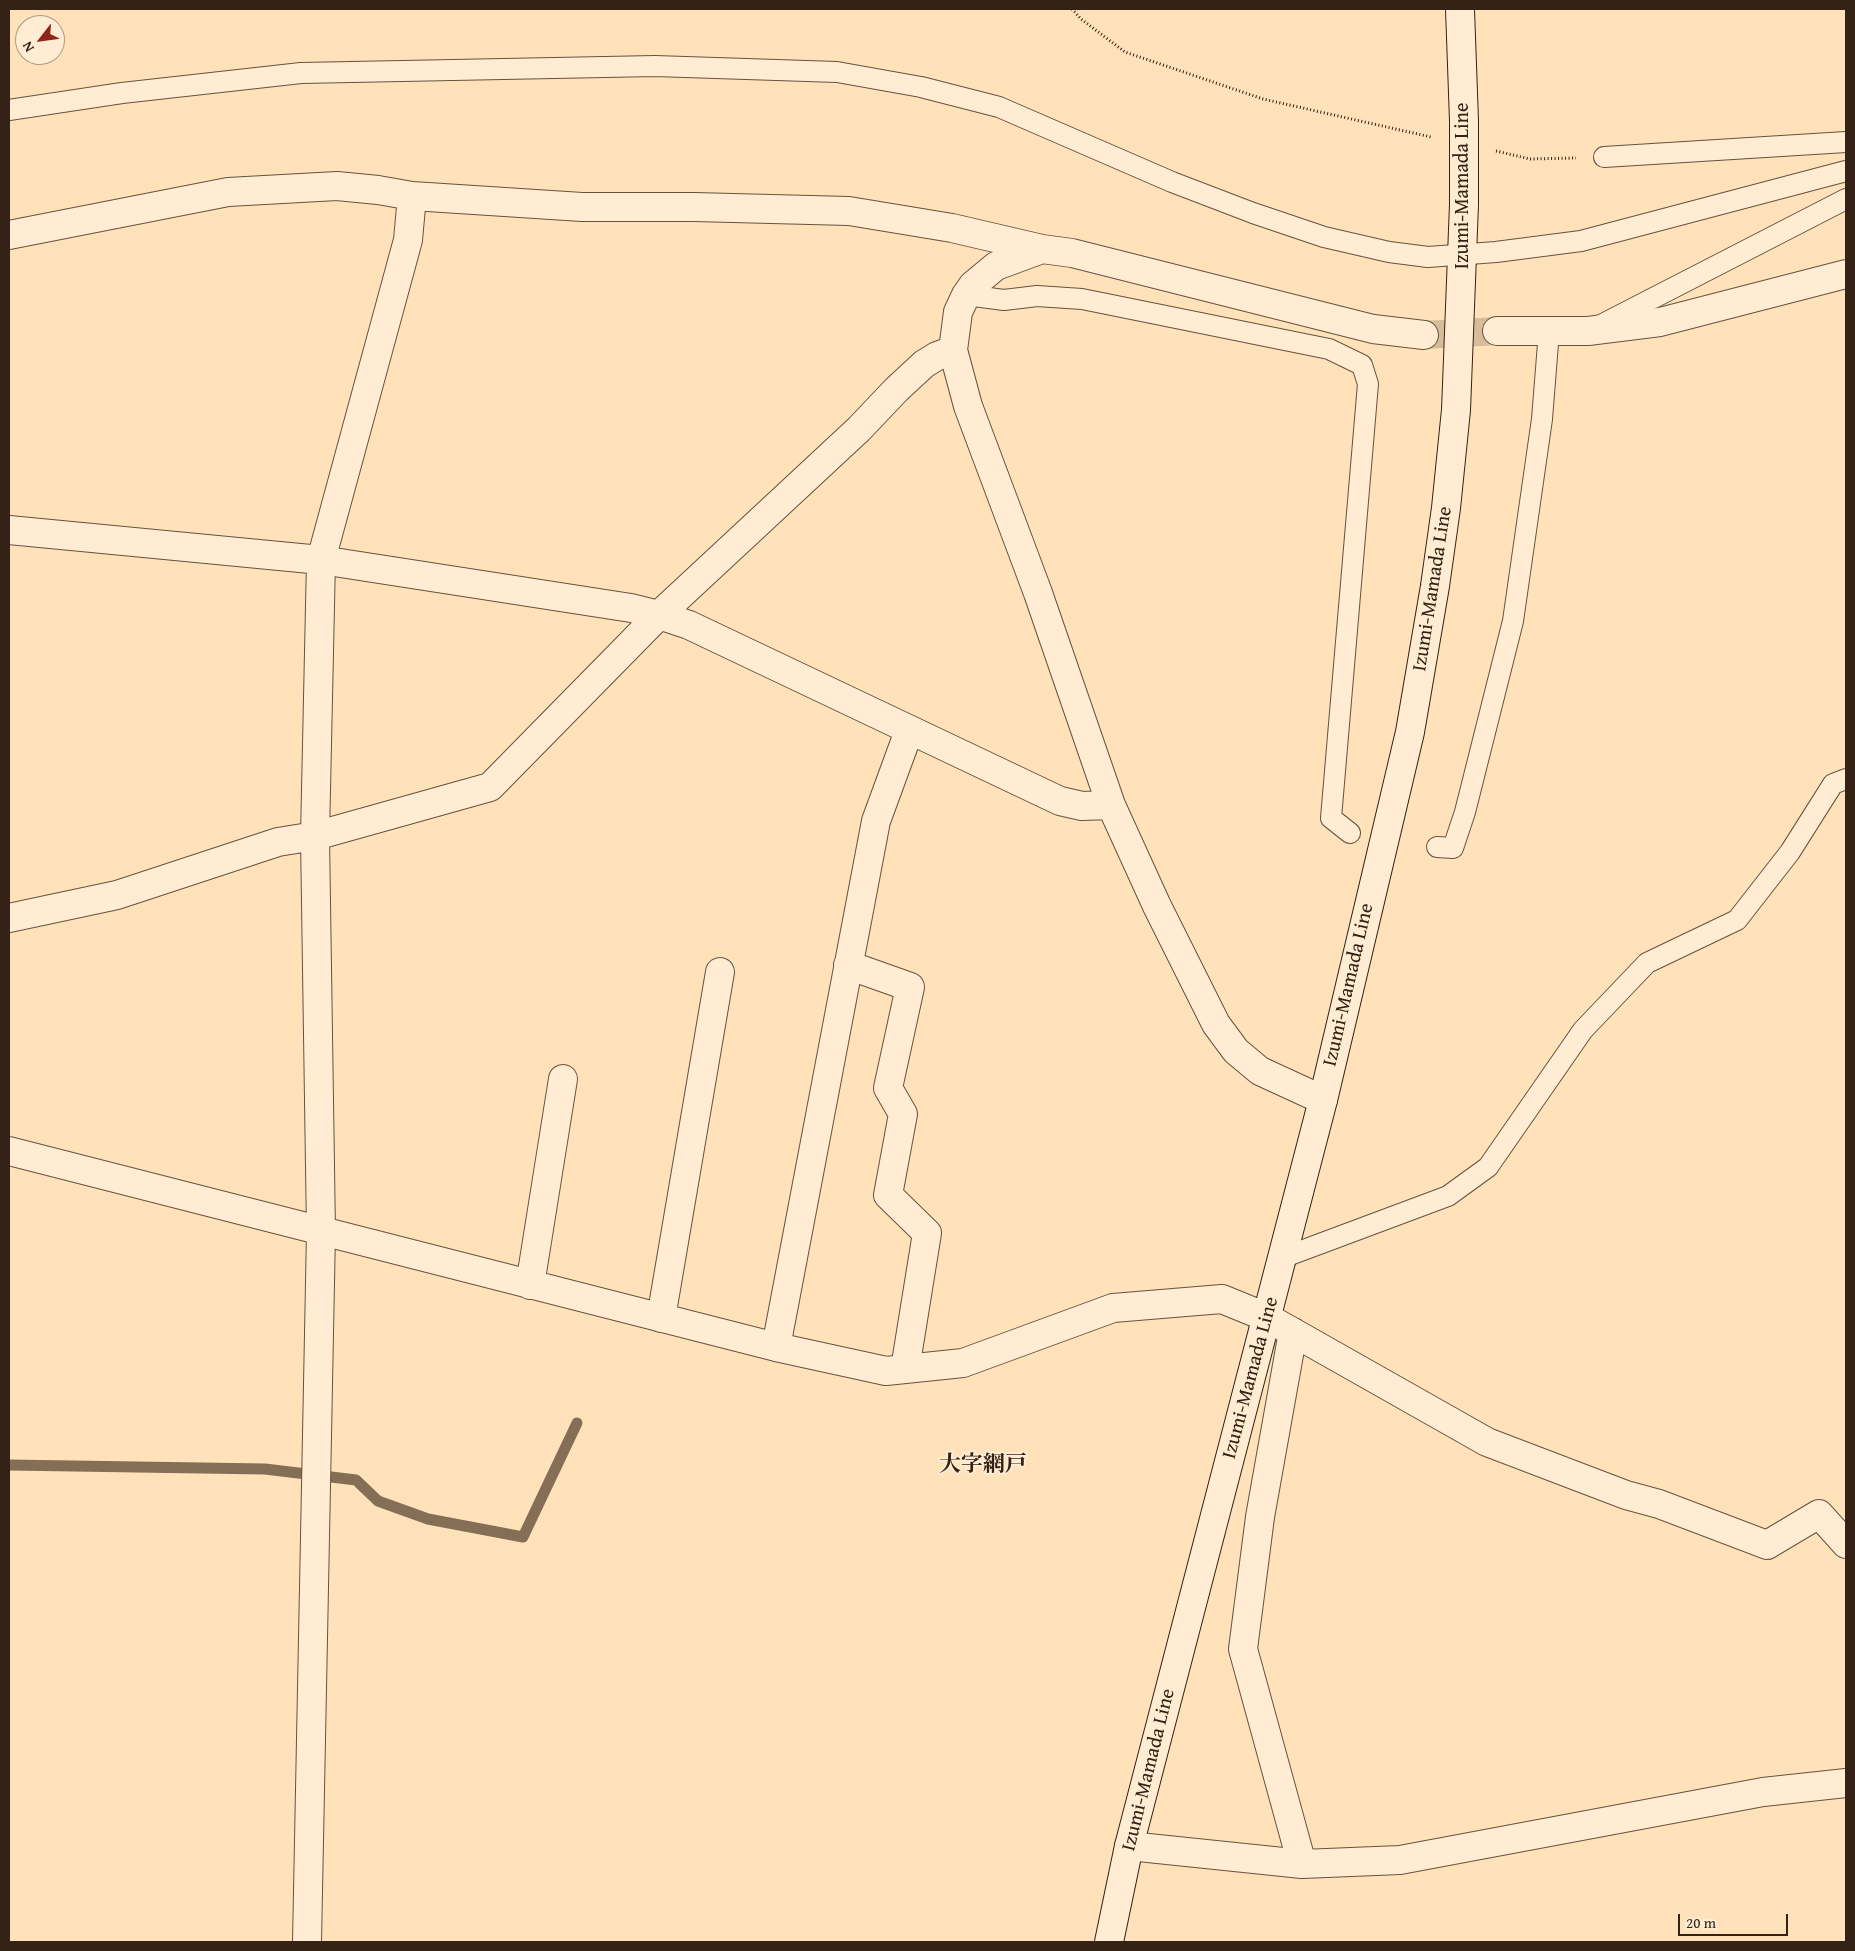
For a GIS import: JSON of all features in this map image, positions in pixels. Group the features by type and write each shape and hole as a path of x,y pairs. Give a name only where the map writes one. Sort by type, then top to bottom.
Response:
{"street":[{"name":"Izumi-Mamada Line","path":"1109,1942 1129,1846 1322,1100 1410,732 1435,586 1446,508 1456,410 1464,204 1464,121 1460,9"},
{"path":"9,236 228,192 337,186 412,196 582,207 694,207 849,211 952,228 1042,249 1072,253 1373,329 1424,335"},
{"path":"307,1942 321,1232 314,836 321,560 408,240 412,196"},
{"path":"1042,249 996,266 973,285 966,295 958,312 954,350 968,406 1038,593 1112,805 1157,906 1216,1024 1236,1051 1260,1071 1322,1100"},
{"path":"1497,331 1588,331 1660,322 1846,274"},
{"path":"9,918 117,895 278,842 314,836 490,787 659,615 859,429 896,390 924,364 937,356 954,350"},
{"path":"9,530 321,560 631,608 690,625 909,731 1060,801 1082,806 1112,805"},
{"path":"776,1348 876,821 909,731"},
{"path":"848,965 910,987 888,1088 903,1114 888,1195 926,1234 905,1369"},
{"path":"661,1318 720,972"},
{"path":"530,1285 563,1079"},
{"path":"9,1151 776,1348 886,1371 963,1363 1113,1308 1222,1299 1266,1317 1487,1442 1607,1488 1659,1504 1767,1545 1819,1514 1846,1544"},
{"path":"1293,1332 1260,1517 1243,1649 1302,1864"},
{"path":"1129,1846 1302,1864 1400,1860 1763,1792 1846,1783"}],"lane":[{"path":"9,110 122,93 301,73 655,66 837,72 921,87 999,107 1172,182 1324,237 1389,252 1428,257 1496,252 1581,241 1846,172"},
{"path":"1604,157 1846,142"},
{"path":"1588,331 1846,199"},
{"path":"966,295 1004,300 1037,296 1082,299 1330,349 1362,365 1368,384 1331,818 1350,833"},
{"path":"1438,847 1453,848 1465,812 1513,621 1542,419 1549,331"},
{"path":"1282,1258 1448,1196 1488,1168 1583,1030 1647,963 1737,920 1790,852 1833,784 1846,779"}],"path":[{"path":"1072,9 1080,19 1125,52 1263,99 1437,138"},
{"path":"1493,151 1530,159 1604,157"}],"waterway":[{"path":"9,1465 265,1469 356,1480 378,1501 428,1519 523,1537 577,1423"}],"tunnel":[{"path":"1424,335 1497,331"}],"district":[{"name":"大字網戸","path":"983,1465"}]}
